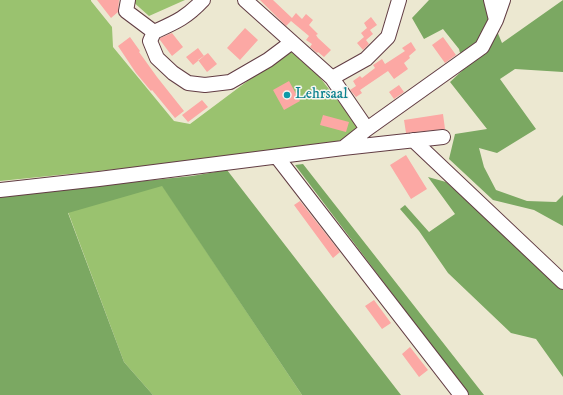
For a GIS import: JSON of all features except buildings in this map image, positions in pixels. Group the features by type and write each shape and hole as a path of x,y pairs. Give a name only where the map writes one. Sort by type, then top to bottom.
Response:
{"lane":[{"path":"128,0 126,11 154,32"},
{"path":"203,0 192,12 179,21 154,32 150,41 157,58 173,73 188,83 205,85 230,82 268,60 292,42"},
{"path":"245,0 332,78 367,129"},
{"path":"332,78 366,59 388,37 398,0"},
{"path":"491,0 496,20"},
{"path":"343,148 367,129 482,47 496,20 503,0"},
{"path":"0,190 443,137"},
{"path":"413,140 563,282"},
{"path":"277,157 461,395"}],"green space":[{"path":"0,0 91,0 112,27 113,47 174,121 190,124 289,50 318,75 360,129 339,142 177,163 0,181"},
{"path":"131,0 185,0 149,16"},
{"path":"429,0 484,0 502,43 563,0 563,72 515,69 500,79 536,129 497,153 479,148 484,167 496,190 527,201 556,202 563,195 563,226 534,210 493,200 449,159 455,134 487,129 450,82 464,69 459,49 443,29 424,39 412,18"},
{"path":"303,164 484,395 469,395 295,165"},
{"path":"227,170 401,395 302,395 162,186 68,213 124,362 153,395 0,395 0,196 192,176"},
{"path":"428,177 446,182 563,287 563,377 536,339 511,333 448,273 419,231 400,209 405,205 429,232 455,214"},
{"path":"162,185 302,395 153,395 124,362 68,212"}],"place":[{"name":"Lehrsaal","path":"287,95"}]}
